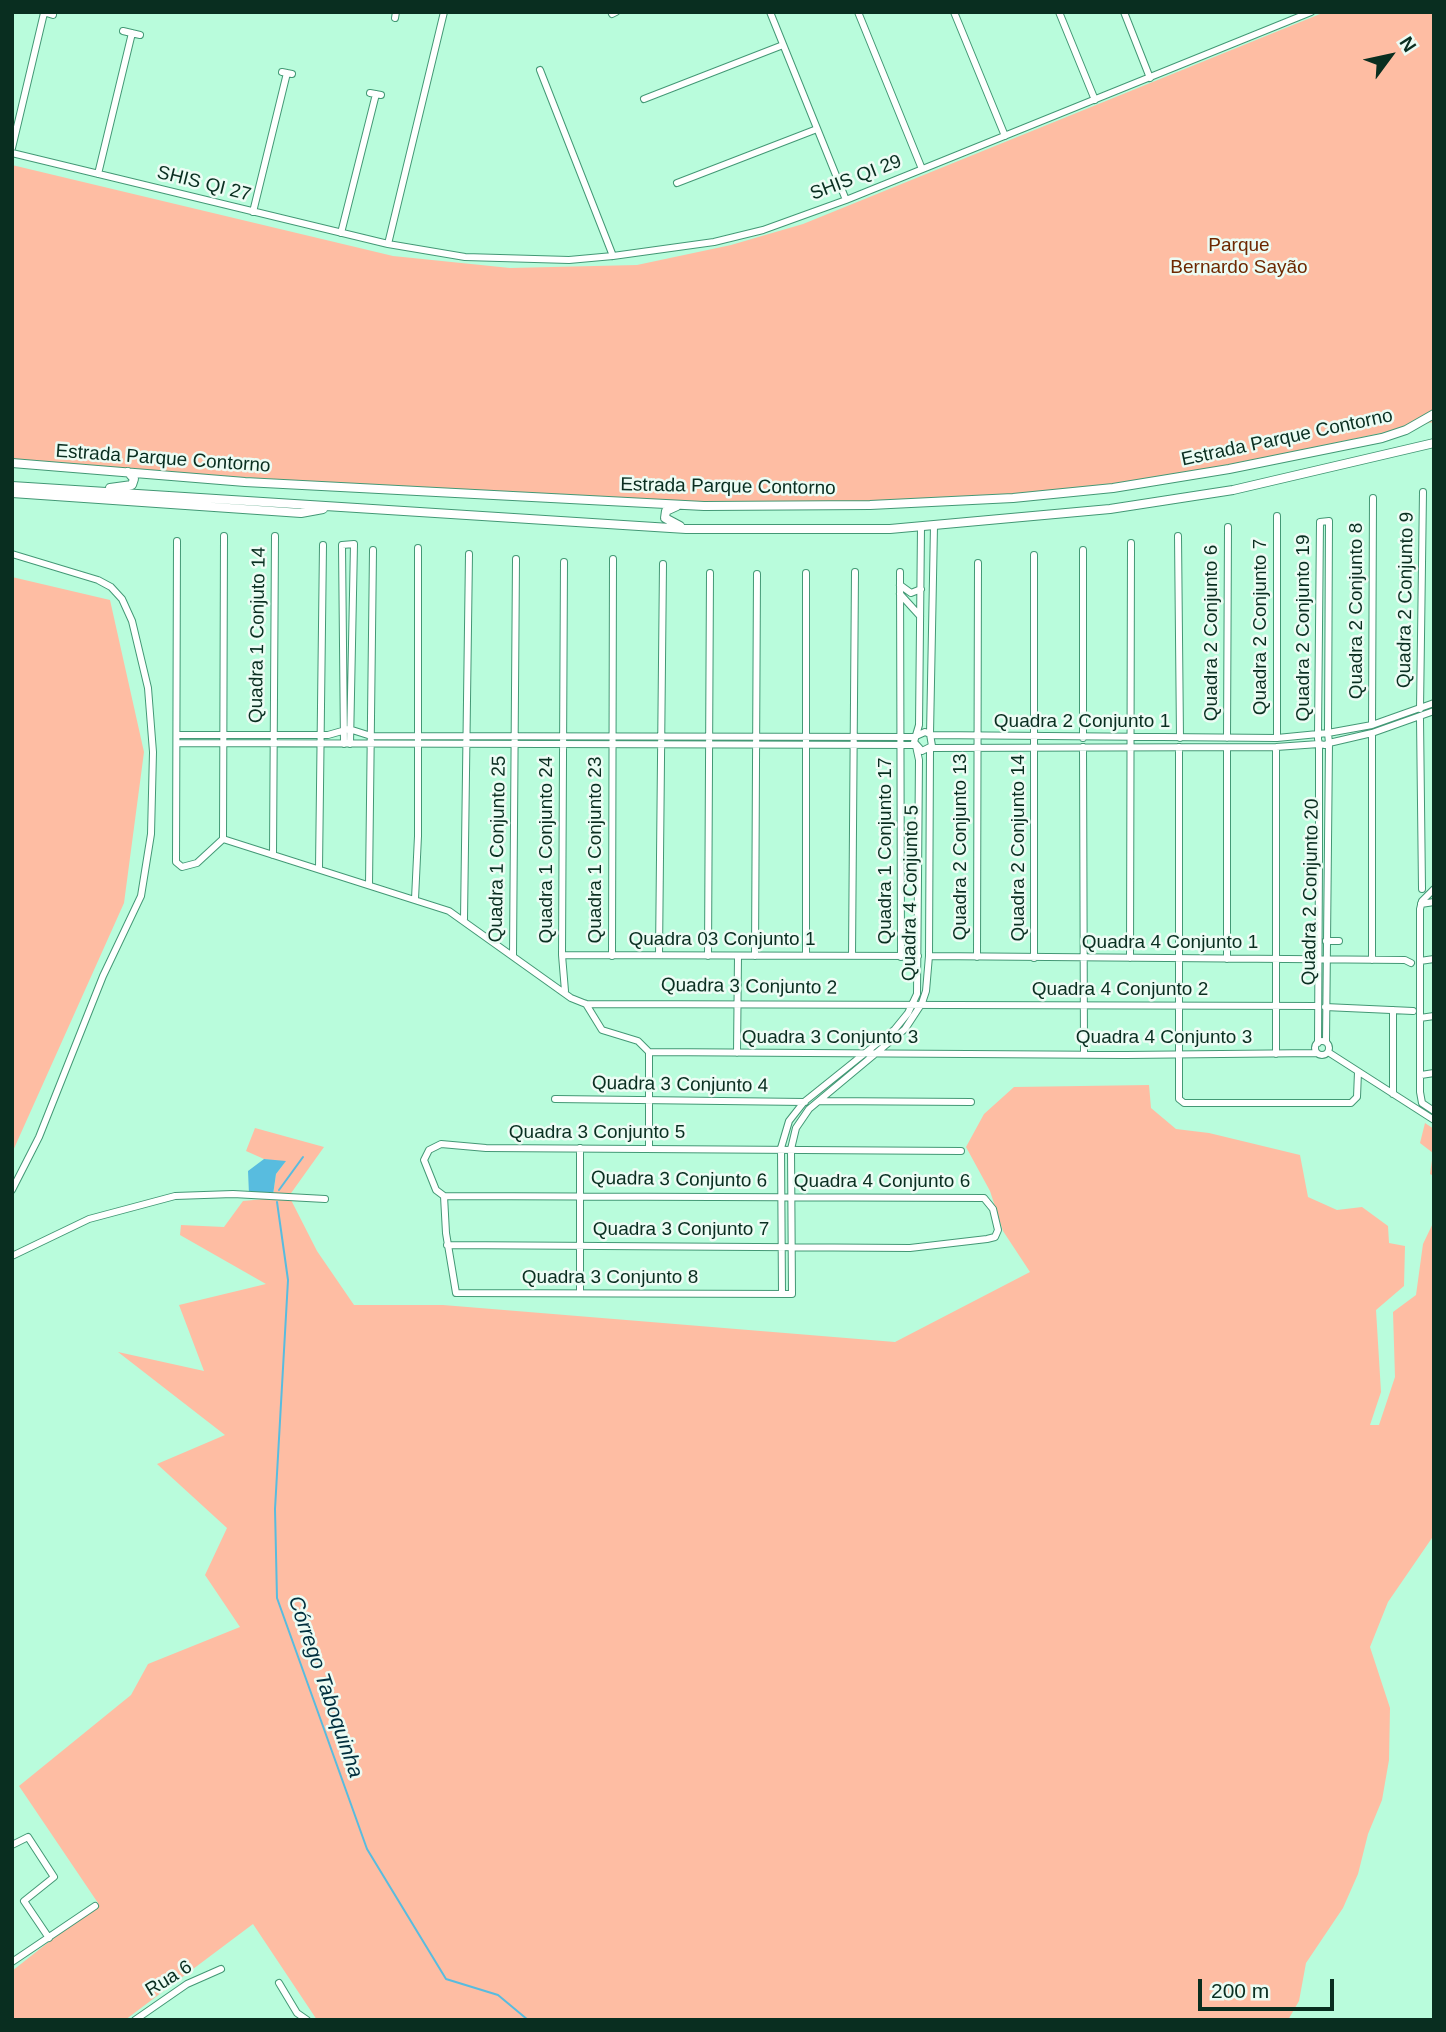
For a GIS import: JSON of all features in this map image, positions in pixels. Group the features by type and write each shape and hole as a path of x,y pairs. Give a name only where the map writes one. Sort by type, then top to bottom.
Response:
{"main road":[{"name":"Estrada Parque Contorno","path":"12,463 245,482 683,505 870,505 1013,498 1126,486 1341,447 1406,430 1434,414"},
{"name":"Estrada Parque Contorno","path":"13,488 104,491 686,530 814,531 921,527 1110,509 1233,490 1434,443"},
{"path":"1341,447 1330,453 1330,462 1375,458"},
{"path":"1289,476 1304,467 1314,467 1316,457 1299,456"},
{"path":"104,491 132,485 133,477 128,472"},
{"path":"13,488 301,513 334,507"},
{"path":"683,505 669,509 665,518 686,530"}],"street":[{"path":"12,148 43,12 53,15"},
{"path":"388,244 444,12"},
{"path":"770,12 846,200"},
{"path":"858,12 922,169"},
{"path":"954,12 1005,136"},
{"path":"1059,12 1095,100"},
{"path":"1124,12 1150,78"},
{"name":"SHIS QI 29","path":"388,244 465,257 569,260 714,242 763,230 846,200 1311,12"},
{"path":"123,31 141,34"},
{"path":"98,174 132,33"},
{"path":"645,99 783,45"},
{"path":"540,70 613,256"},
{"path":"253,212 287,73"},
{"path":"341,233 376,94"},
{"path":"677,183 817,129"},
{"name":"SHIS QI 27","path":"12,153 388,244"},
{"name":"Quadra 2 Conjunto 9","path":"1420,709 1423,492"},
{"name":"Quadra 2 Conjunto 8","path":"1372,729 1373,498"},
{"name":"Quadra 2 Conjunto 7","path":"1277,516 1277,738"},
{"name":"Quadra 2 Conjunto 19","path":"1322,959 1318,744 1320,522 1329,521 1328,733"},
{"path":"930,749 933,742 931,584 934,526"},
{"path":"916,746 921,527"},
{"name":"Quadra 2 Conjunto 6","path":"1227,738 1228,527"},
{"path":"177,541 176,859 182,867 197,863 223,839 224,536"},
{"name":"Quadra 1 Conjuto 14","path":"273,855 275,536"},
{"path":"1178,536 1180,738"},
{"path":"354,544 352,730 347,744 342,731 342,545 354,544"},
{"path":"1130,958 1132,544"},
{"path":"319,868 323,545"},
{"path":"415,899 419,744 418,548"},
{"path":"369,885 373,550"},
{"path":"1083,550 1083,738"},
{"path":"12,554 98,580 111,587 122,599 132,621 148,688 153,752 152,834 141,896 103,976 39,1138 12,1190"},
{"path":"464,919 468,554"},
{"name":"Quadra 2 Conjunto 14","path":"1034,555 1034,958"},
{"name":"Quadra 1 Conjunto 25","path":"513,955 516,559"},
{"name":"Quadra 1 Conjunto 23","path":"612,956 613,559"},
{"name":"Quadra 1 Conjunto 24","path":"562,955 564,562"},
{"name":"Quadra 2 Conjunto 1","path":"978,563 977,737 1277,738 1328,733"},
{"path":"659,956 659,736 663,564"},
{"path":"921,567 932,567"},
{"path":"852,956 855,572"},
{"name":"Quadra 1 Conjunto 17","path":"900,572 901,957"},
{"path":"708,956 710,573"},
{"path":"806,573 806,955"},
{"path":"755,956 757,575"},
{"path":"900,589 911,593 931,584"},
{"path":"900,589 921,617"},
{"path":"177,735 320,735 352,730 370,736 515,736 611,745 708,745 805,737 916,746 922,751 1035,746 1276,747 1329,743 1372,729 1434,703"},
{"path":"1328,733 1372,729 1420,718 1434,711"},
{"path":"1420,718 1422,888"},
{"path":"1372,729 1372,960"},
{"path":"178,743 466,745 611,736 659,736 708,737 805,746 916,736 925,732 931,735 977,737"},
{"name":"Quadra 2 Conjunto 20","path":"1328,733 1326,941 1322,959 1322,1007 1328,1052"},
{"name":"Quadra 2 Conjunto 13","path":"977,737 977,957"},
{"name":"Quadra 1 Conjunto 17","path":"804,1102 895,1029 913,1003 918,985 919,760 916,746"},
{"path":"1083,747 1084,1054"},
{"path":"1179,747 1178,1091 1184,1103 1354,1102 1357,1097 1358,1072"},
{"path":"1276,747 1276,1054"},
{"path":"1227,748 1227,959"},
{"name":"Quadra 4 Conjunto 5","path":"792,1294 791,1149 796,1128 818,1101 905,1029 922,1003 929,956 930,749"},
{"path":"223,839 415,899 464,919 586,1004 601,1030 638,1041 649,1052 649,1149"},
{"path":"1434,889 1421,904 1420,961 1420,1100 1434,1111"},
{"path":"1421,904 1434,902"},
{"path":"1326,941 1339,941"},
{"path":"562,955 565,991"},
{"name":"Quadra 03 Conjunto 1","path":"562,955 918,956"},
{"path":"737,1053 738,956"},
{"path":"918,956 929,956"},
{"path":"918,956 929,956"},
{"name":"Quadra 4 Conjunto 1","path":"929,956 1405,960 1411,963"},
{"path":"1420,961 1434,959"},
{"name":"Quadra 3 Conjunto 2","path":"586,1004 922,1003"},
{"name":"Quadra 4 Conjunto 2","path":"922,1003 1322,1007 1413,1011"},
{"path":"1317,1053 1322,1007"},
{"path":"1393,1010 1393,1094"},
{"path":"1420,1018 1434,1016"},
{"path":"1318,1042 1326,1042"},
{"name":"Quadra 3 Conjunto 3","path":"649,1052 1012,1054"},
{"path":"1328,1052 1434,1121"},
{"name":"Quadra 4 Conjunto 3","path":"1012,1054 1323,1055 1328,1052"},
{"path":"1421,1075 1434,1073"},
{"name":"Quadra 3 Conjunto 4","path":"555,1099 971,1102"},
{"path":"782,1294 781,1149 789,1121 804,1102"},
{"name":"Quadra 3 Conjunto 5","path":"444,1196 438,1194 424,1156 441,1144 486,1148 791,1149"},
{"name":"Quadra 3 Conjunto 6","path":"580,1148 582,1196 781,1197"},
{"path":"791,1149 961,1151"},
{"path":"12,1256 89,1219 175,1196 233,1194 325,1199"},
{"path":"447,1245 444,1196 582,1196"},
{"name":"Quadra 3 Conjunto 7","path":"580,1293 582,1196"},
{"name":"Quadra 4 Conjunto 6","path":"781,1197 984,1198"},
{"name":"Quadra 3 Conjunto 7","path":"447,1245 792,1245 910,1248 986,1239 997,1235 998,1224 989,1201 984,1198"},
{"name":"Quadra 3 Conjunto 8","path":"447,1245 456,1293 792,1294"},
{"path":"12,1845 28,1837 54,1877 24,1902 49,1938"},
{"path":"12,1962 95,1906"},
{"name":"Rua 6","path":"138,2019 187,1984 221,1969"},
{"path":"279,1983 297,2013 307,2020"}],"green space":[{"name":"Parque Bernardo Sayão","path":"1325,12 1434,12 1434,422 1147,482 920,506 733,507 12,463 12,165 393,256 510,268 637,265 731,245 803,224"},
{"path":"12,577 110,600 144,752 124,903 12,1153"},
{"path":"1149,1085 1151,1108 1176,1129 1209,1133 1300,1155 1308,1197 1337,1210 1362,1207 1388,1226 1389,1243 1405,1246 1404,1286 1376,1310 1381,1392 1370,1425 1379,1425 1395,1377 1393,1312 1416,1295 1423,1244 1434,1221 1434,1535 1388,1602 1370,1647 1390,1708 1389,1760 1382,1800 1368,1834 1358,1874 1343,1908 1306,1963 1299,2001 1288,2020 317,2020 253,1924 125,2020 12,2020 12,1971 98,1903 19,1786 131,1695 148,1664 240,1627 205,1575 227,1528 157,1464 225,1435 118,1352 204,1371 179,1305 266,1284 180,1235 181,1225 224,1227 243,1201 285,1197 273,1195 276,1174 285,1162 264,1159 246,1151 255,1128 324,1147 289,1196 317,1251 354,1305 443,1305 895,1342 1030,1272 1003,1231 990,1191 966,1147 984,1114 1014,1087"},
{"path":"1425,1123 1434,1129 1434,1176 1430,1174 1433,1153 1420,1143"}],"water":[{"path":"264,1159 286,1161 276,1174 273,1195 249,1194 248,1171"}],"waterway":[{"name":"Córrego Taboquinha","path":"279,1190 303,1157"},
{"name":"Córrego Taboquinha","path":"277,1202 288,1280 275,1509 277,1598 367,1849 446,1979 498,1995 528,2020"}]}
